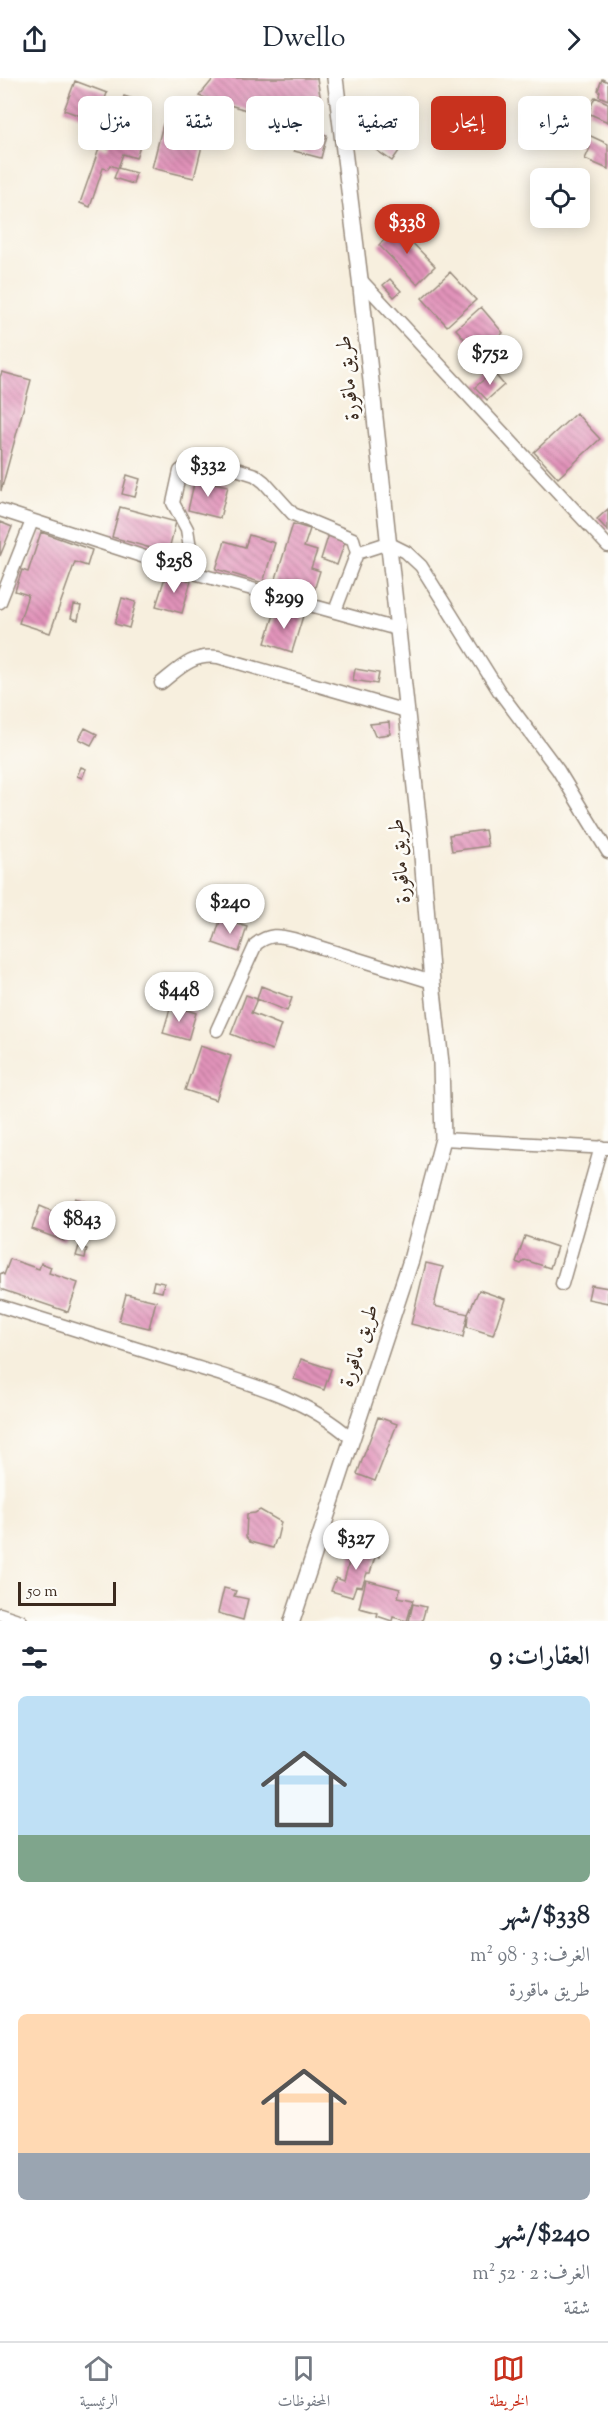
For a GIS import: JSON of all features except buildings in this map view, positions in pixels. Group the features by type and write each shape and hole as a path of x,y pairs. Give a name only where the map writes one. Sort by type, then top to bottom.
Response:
{"street":[{"name":"طريق ماقورة","path":"292,1621 411,1260 443,1139 441,1063 432,982 422,843 360,279 335,78"},
{"path":"360,279 608,546"},
{"path":"194,573 187,529 173,503 180,471 191,463 233,468 255,475 293,514 353,539 356,543 357,553 335,611"},
{"path":"0,510 194,573 397,629"},
{"path":"0,602 32,521"},
{"path":"357,553 388,543 406,552 421,566 499,691 558,770 608,852"},
{"path":"160,683 190,661 204,655 406,711"},
{"path":"217,1030 256,944 267,936 278,935 293,939 432,982"},
{"path":"443,1139 604,1147 562,1284"},
{"path":"0,1306 237,1380 297,1402 323,1415 351,1438"},
{"path":"0,1614 21,1621"}]}
